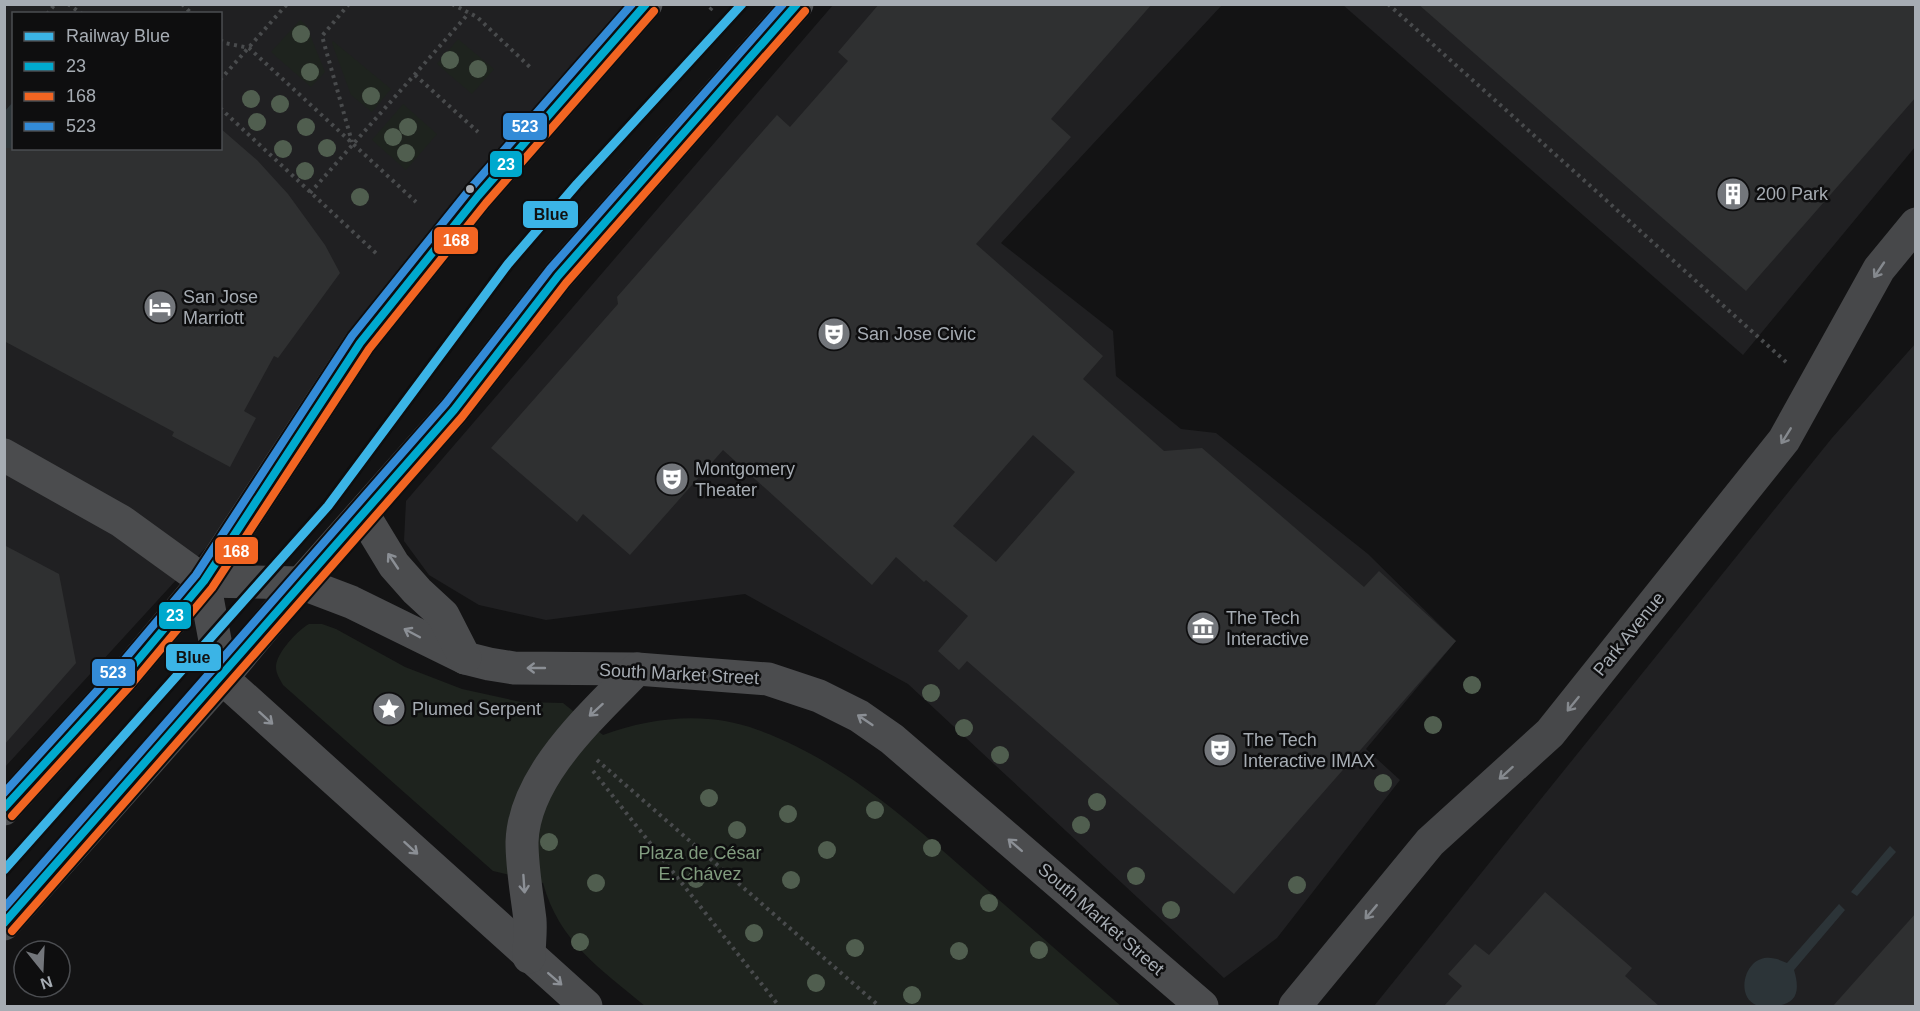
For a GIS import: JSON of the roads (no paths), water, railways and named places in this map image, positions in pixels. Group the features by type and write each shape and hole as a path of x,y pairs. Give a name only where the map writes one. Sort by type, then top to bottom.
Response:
{"main road":[{"path":"4,809 122,679 204,581 360,343 470,205 646,4"},
{"path":"4,924 222,678 301,583 454,410 558,276 797,4"},
{"name":"Park Avenue","path":"1295,1006 1430,842 1550,733 1784,440 1878,269 1916,224"},
{"path":"4,455 121,521 204,581 222,678 586,1006"},
{"path":"363,514 394,565 443,615 465,658"},
{"name":"South Market Street","path":"204,581 301,583 351,602 465,658 514,668 637,669 768,679 819,696 859,716 892,739 1202,1006"},
{"path":"529,957 530,921 525,896 522,839 529,811 549,770 588,717 637,669"}],"rail line":[{"name":"Blue","path":"4,870 328,506 508,264 577,184 742,4"}],"place":[{"name":"200 Park","path":"1733,194"},
{"name":"San Jose Marriott","path":"160,307"},
{"name":"San Jose Civic","path":"834,334"},
{"name":"Montgomery Theater","path":"672,479"},
{"name":"The Tech Interactive","path":"1203,628"},
{"name":"Plumed Serpent","path":"389,709"},
{"name":"The Tech Interactive IMAX","path":"1220,750"}],"park label":[{"name":"Plaza de César E. Chávez","path":"700,863"}]}
